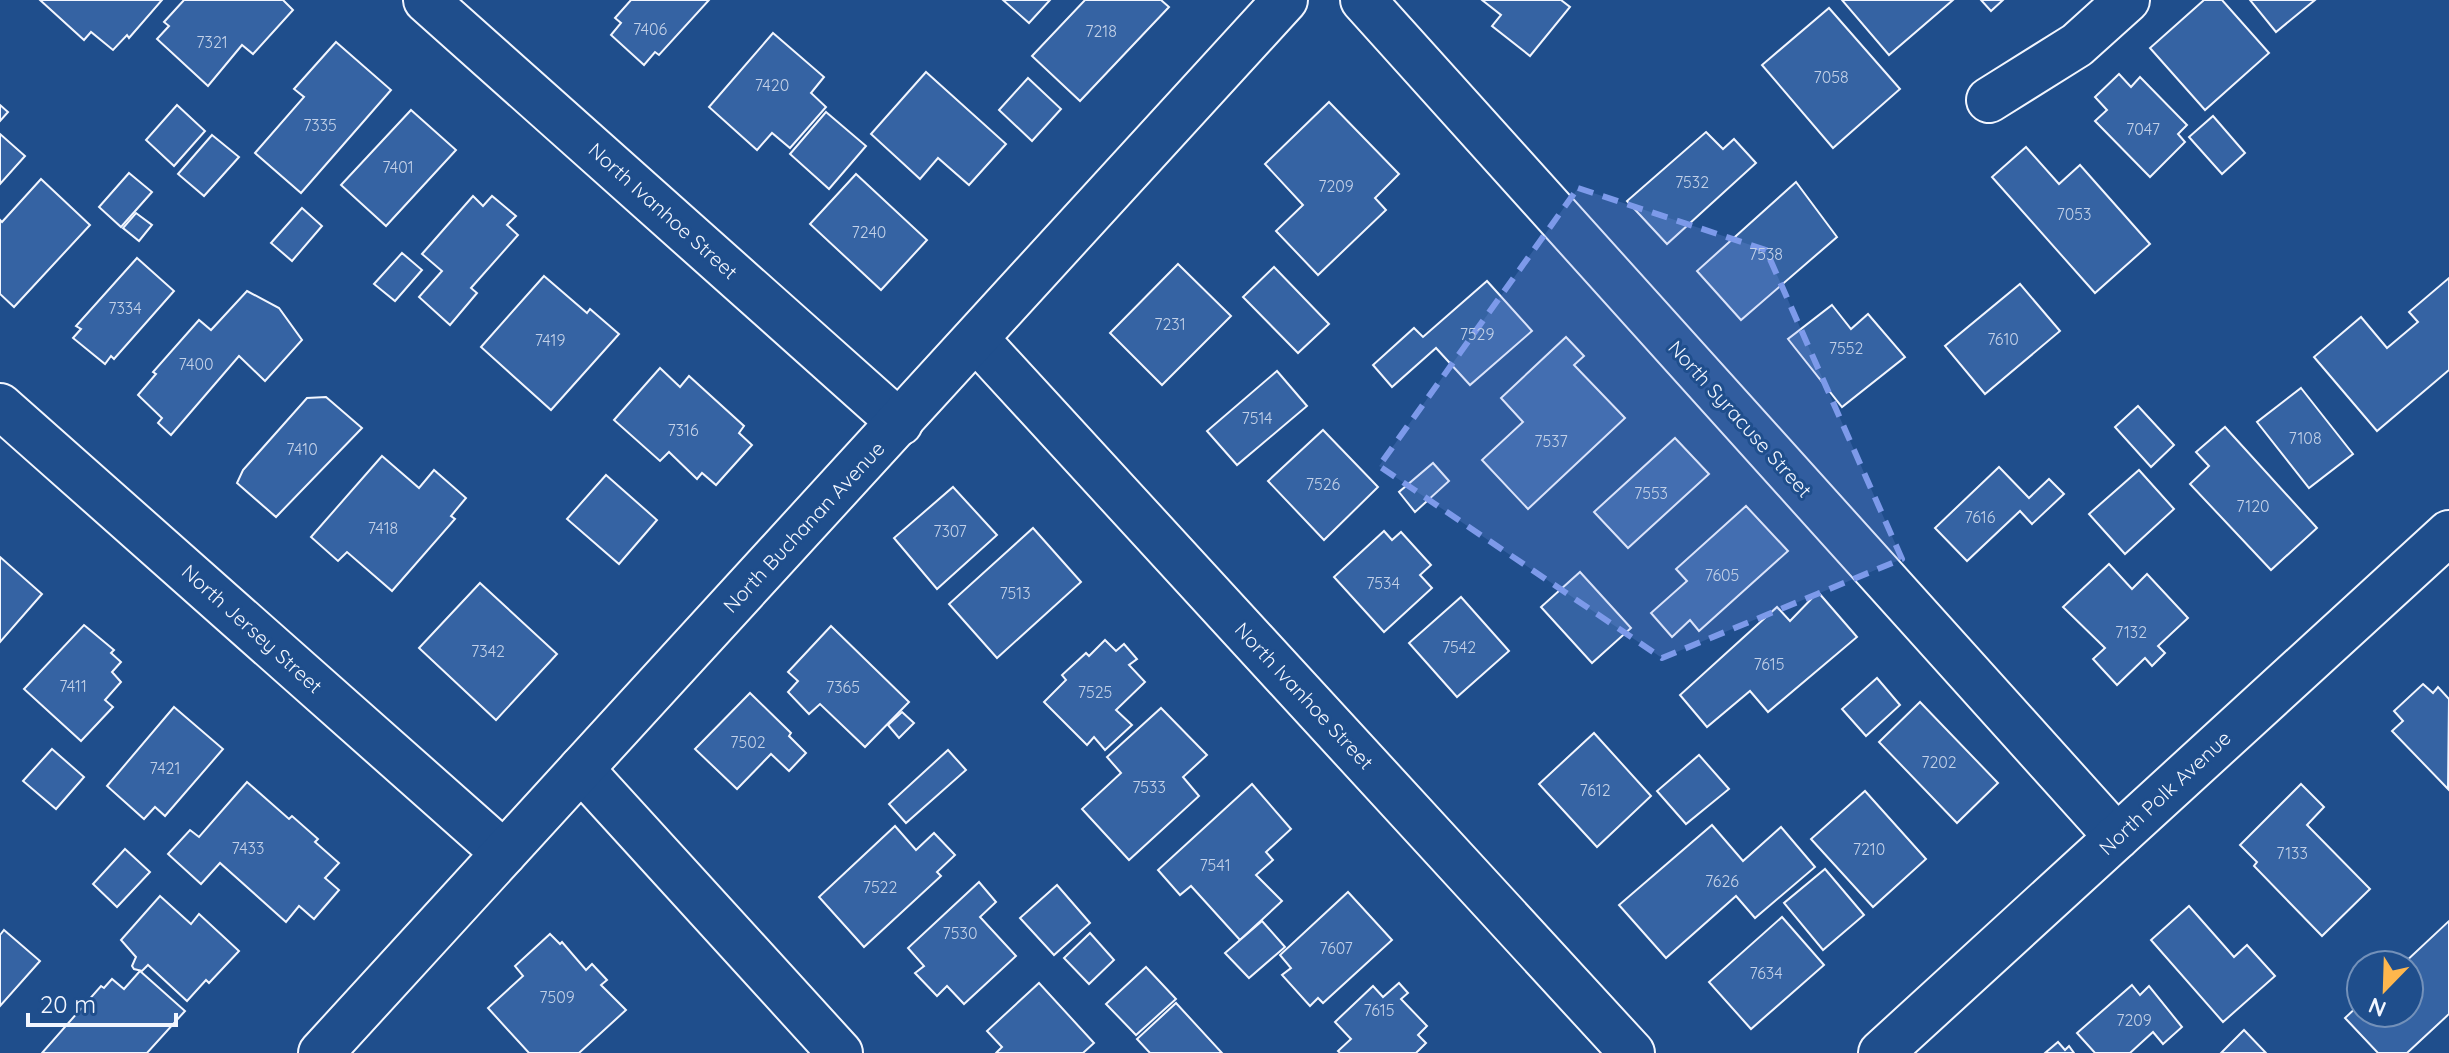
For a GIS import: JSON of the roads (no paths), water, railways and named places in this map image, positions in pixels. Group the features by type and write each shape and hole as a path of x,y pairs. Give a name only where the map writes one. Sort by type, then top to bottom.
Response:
{"street":[{"name":"North Ivanhoe Street","path":"426,0 900,423"},
{"name":"North Buchanan Avenue","path":"321,1053 1285,0"},
{"name":"North Syracuse Street","path":"1363,0 2117,837"},
{"path":"1989,100 2077,45 2127,0"},
{"name":"North Ivanhoe Street","path":"976,339 1632,1053"},
{"name":"North Jersey Street","path":"0,406 504,853"},
{"name":"North Polk Avenue","path":"1881,1053 2449,533"},
{"path":"581,769 840,1053"}]}
